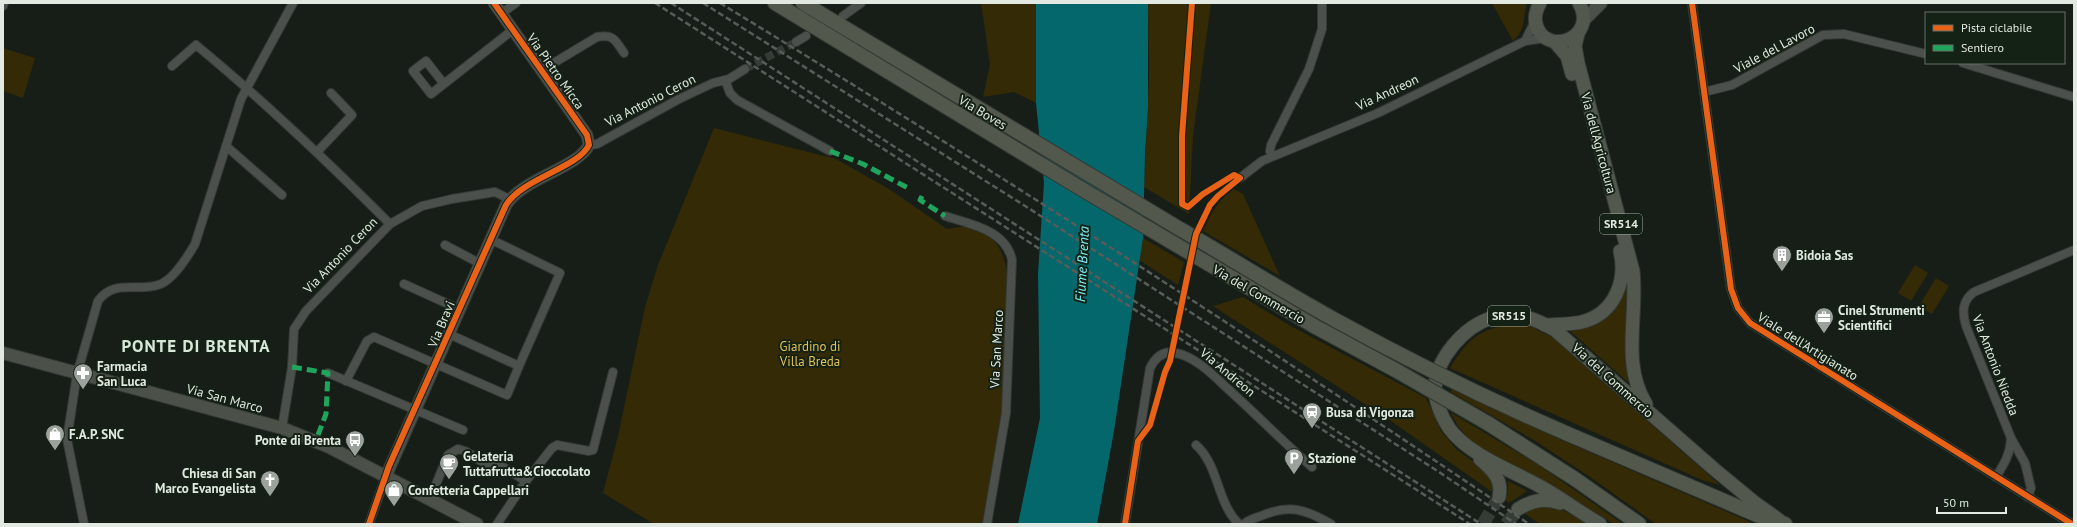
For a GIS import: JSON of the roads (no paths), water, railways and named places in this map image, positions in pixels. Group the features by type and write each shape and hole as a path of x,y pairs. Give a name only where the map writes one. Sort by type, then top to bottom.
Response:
{"highway":[{"name":"Via Boves","path":"775,3 1085,191"},
{"name":"Via Boves","path":"802,3 1164,220"},
{"name":"Via del Commercio","path":"1085,191 1314,326 1420,384 1540,456 1639,524"},
{"name":"Via del Commercio","path":"1164,220 1335,320 1484,396 1568,434 1757,515 1785,524"}],"main road":[{"path":"1535,21 1536,10 1540,3"},
{"path":"1579,3 1584,20 1601,3"},
{"name":"SR514","path":"1578,34 1584,20"},
{"name":"SR514","path":"1535,21 1540,32 1550,40"},
{"path":"1550,40 1566,41 1578,34"},
{"name":"Via dell'Agricoltura","path":"1578,34 1576,46 1578,63 1633,271 1635,297 1632,352 1634,377 1641,396 1652,414"},
{"name":"Via dell'Agricoltura","path":"1545,324 1585,321 1599,314 1614,298 1620,284 1623,266 1568,60 1564,51 1550,40"},
{"name":"Via del Commercio","path":"1600,524 1543,488 1464,445 1447,424 1439,408 1436,394 1437,376 1450,350 1475,325 1492,318 1523,316 1545,324 1565,337 1738,489 1785,524"},
{"name":"Via San Marco","path":"3,353 282,428 329,447 477,524"},
{"name":"SR515","path":"1464,445 1490,467 1498,478 1500,484 1500,497"},
{"name":"SR515","path":"1518,509 1531,501 1540,500 1553,501 1573,508"}],"street":[{"path":"84,524 67,439 77,374 98,301 104,293 112,289 160,285 179,268 188,257 195,244 247,86 293,3"},
{"name":"Via Pietro Micca","path":"494,3 514,29 587,135 586,150"},
{"path":"502,13 516,3"},
{"path":"842,16 861,3"},
{"path":"1272,156 1270,151 1271,145 1309,69 1322,29 1322,3"},
{"name":"Viale dell'Artigianato","path":"1692,3 1731,289 1738,308 1750,323 2072,524"},
{"path":"1525,41 1535,21"},
{"name":"Via Pietro Micca","path":"444,84 514,29"},
{"name":"Viale del Lavoro","path":"1704,92 1732,85 1823,35 1844,34 1925,54"},
{"name":"Via Pietro Micca","path":"542,70 598,37 607,35 614,39 624,53"},
{"path":"796,42 806,36"},
{"name":"Via Andreon","path":"1240,178 1256,165 1272,156 1378,113 1525,41 1550,40"},
{"path":"172,66 196,45 247,86 390,224"},
{"path":"1966,64 2074,96"},
{"name":"Via Antonio Ceron","path":"524,188 586,150 703,87 725,80 745,70"},
{"path":"725,80 730,93 738,100 830,151"},
{"path":"317,152 352,115 331,93"},
{"path":"226,146 282,195"},
{"name":"Via Bravi","path":"386,476 479,263 509,199 524,188"},
{"name":"Via Antonio Ceron","path":"282,428 292,367 294,329 306,311 390,224 422,206 452,199 495,192 509,199"},
{"name":"Via San Marco","path":"945,216 981,227 998,237 1008,247 1012,260 1006,413 987,524"},
{"path":"449,334 519,366 560,273 490,240"},
{"path":"446,245 479,263"},
{"name":"Via Antonio Niedda","path":"2028,497 2031,488 2025,463 2011,438 1964,319 1963,306 1966,300 1974,292 2074,250"},
{"name":"Via Bravi","path":"404,284 459,309"},
{"name":"Via Bravi","path":"346,381 370,338 379,338 507,395 519,366"},
{"name":"Via Andreon","path":"1125,524 1150,368 1154,360 1164,353 1178,353 1197,363 1256,414 1312,467"},
{"path":"328,373 464,430"},
{"path":"497,524 526,481 554,446 557,445 589,451 593,450 614,374"},
{"path":"1996,477 2007,460 2010,451 2011,438"},
{"path":"1196,445 1205,456 1229,510 1239,524"},
{"path":"430,499 448,455 458,449 465,451 484,463 503,467 526,481"},
{"path":"369,524 386,476"},
{"path":"1244,524 1266,513 1289,509 1312,513 1331,524"}],"water":[{"name":"Fiume Brenta","path":"1036,3 1148,3 1148,108 1145,154 1143,238 1114,431 1097,524 1018,524 1040,418 1038,274 1044,183 1036,103"}],"tunnel":[{"path":"745,69 796,42"},
{"path":"1483,524 1499,497"},
{"path":"1506,524 1518,509"}],"railway":[{"path":"655,3 1470,524"},
{"path":"671,3 1481,524"},
{"path":"703,3 1022,204 1439,472 1516,524"},
{"path":"720,3 1027,194 1229,324 1529,524"}],"place":[{"name":"Bidoia Sas","path":"1782,272"},
{"name":"Cinel Strumenti Scientifici","path":"1824,334"},
{"name":"Farmacia San Luca","path":"83,390"},
{"name":"Busa di Vigonza","path":"1312,429"},
{"name":"F.A.P. SNC","path":"55,451"},
{"name":"Ponte di Brenta","path":"355,457"},
{"name":"Stazione","path":"1294,475"},
{"name":"Gelateria Tuttafrutta&Cioccolato","path":"449,480"},
{"name":"Chiesa di San Marco Evangelista","path":"270,497"},
{"name":"Confetteria Cappellari","path":"394,507"}],"district":[{"name":"PONTE DI BRENTA","path":"196,346"}],"park label":[{"name":"Giardino di Villa Breda","path":"810,354"}]}
